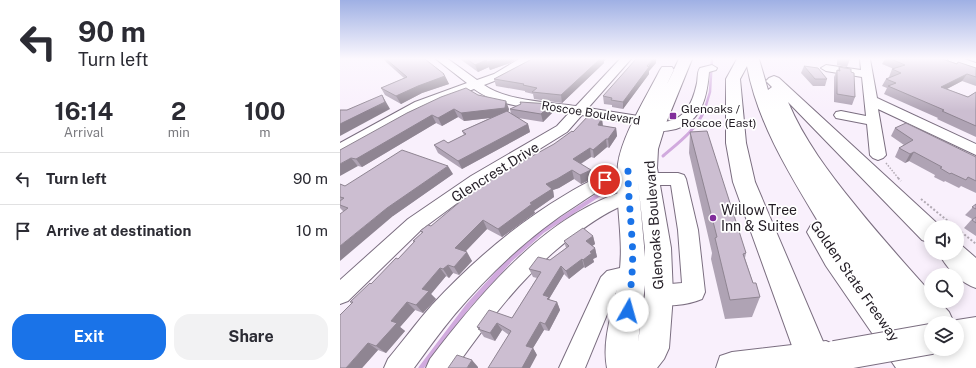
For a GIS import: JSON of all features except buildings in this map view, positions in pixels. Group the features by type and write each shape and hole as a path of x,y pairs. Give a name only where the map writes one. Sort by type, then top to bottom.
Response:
{"highway":[{"path":"737,76 733,79 736,143 746,189 824,357"},
{"name":"Golden State Freeway","path":"748,76 745,82 760,126 787,181 836,258 917,368"},
{"path":"756,76 764,104 778,136 793,164 846,246 892,307 943,368"},
{"path":"760,76 768,97 793,150 834,214 898,299 924,330"},
{"path":"763,76 805,153 832,192 867,238 932,316"},
{"path":"770,76 924,226"},
{"path":"959,260 976,276"},
{"path":"964,352 976,366"},
{"path":"947,356 957,368"}],"main road":[{"name":"Glenoaks Boulevard","path":"623,368 620,354 633,274 628,196 638,175 647,168 651,124 666,76"},
{"name":"Glenoaks Boulevard","path":"651,124 677,76"},
{"name":"Glenoaks Boulevard","path":"636,368 653,348 660,295 655,219 638,175"},
{"path":"964,334 976,332"},
{"path":"749,367 824,357 924,339"}],"street":[{"name":"Roscoe Boulevard","path":"463,76 486,92 503,99 651,124 673,126 684,120 696,109 702,90 703,76"},
{"path":"340,149 420,106 497,76"},
{"name":"Glencrest Drive","path":"340,294 415,224 477,180 562,129 610,76"},
{"path":"867,76 878,155"},
{"path":"870,100 976,150"},
{"path":"840,115 873,121"},
{"path":"398,368 446,307 488,264 533,226 567,202 613,175 638,175 678,179 689,238 694,292 660,295"},
{"path":"439,368 495,297 540,252 576,224 603,207 628,196"},
{"path":"572,368 609,284 615,278 633,274"}],"path":[{"path":"878,155 904,184"},
{"path":"918,196 976,244"}],"waterway":[{"path":"704,112 710,92 711,76"},
{"path":"663,156 691,130 701,118 704,111"},
{"path":"507,263 543,231 614,185"},
{"path":"421,368 468,306 507,263"}],"place":[{"name":"Glenoaks / Roscoe (East)","path":"673,116"},
{"name":"Willow Tree Inn & Suites","path":"713,218"}],"route":[{"path":"605,180 613,175 628,171 633,274 628,311"}]}
